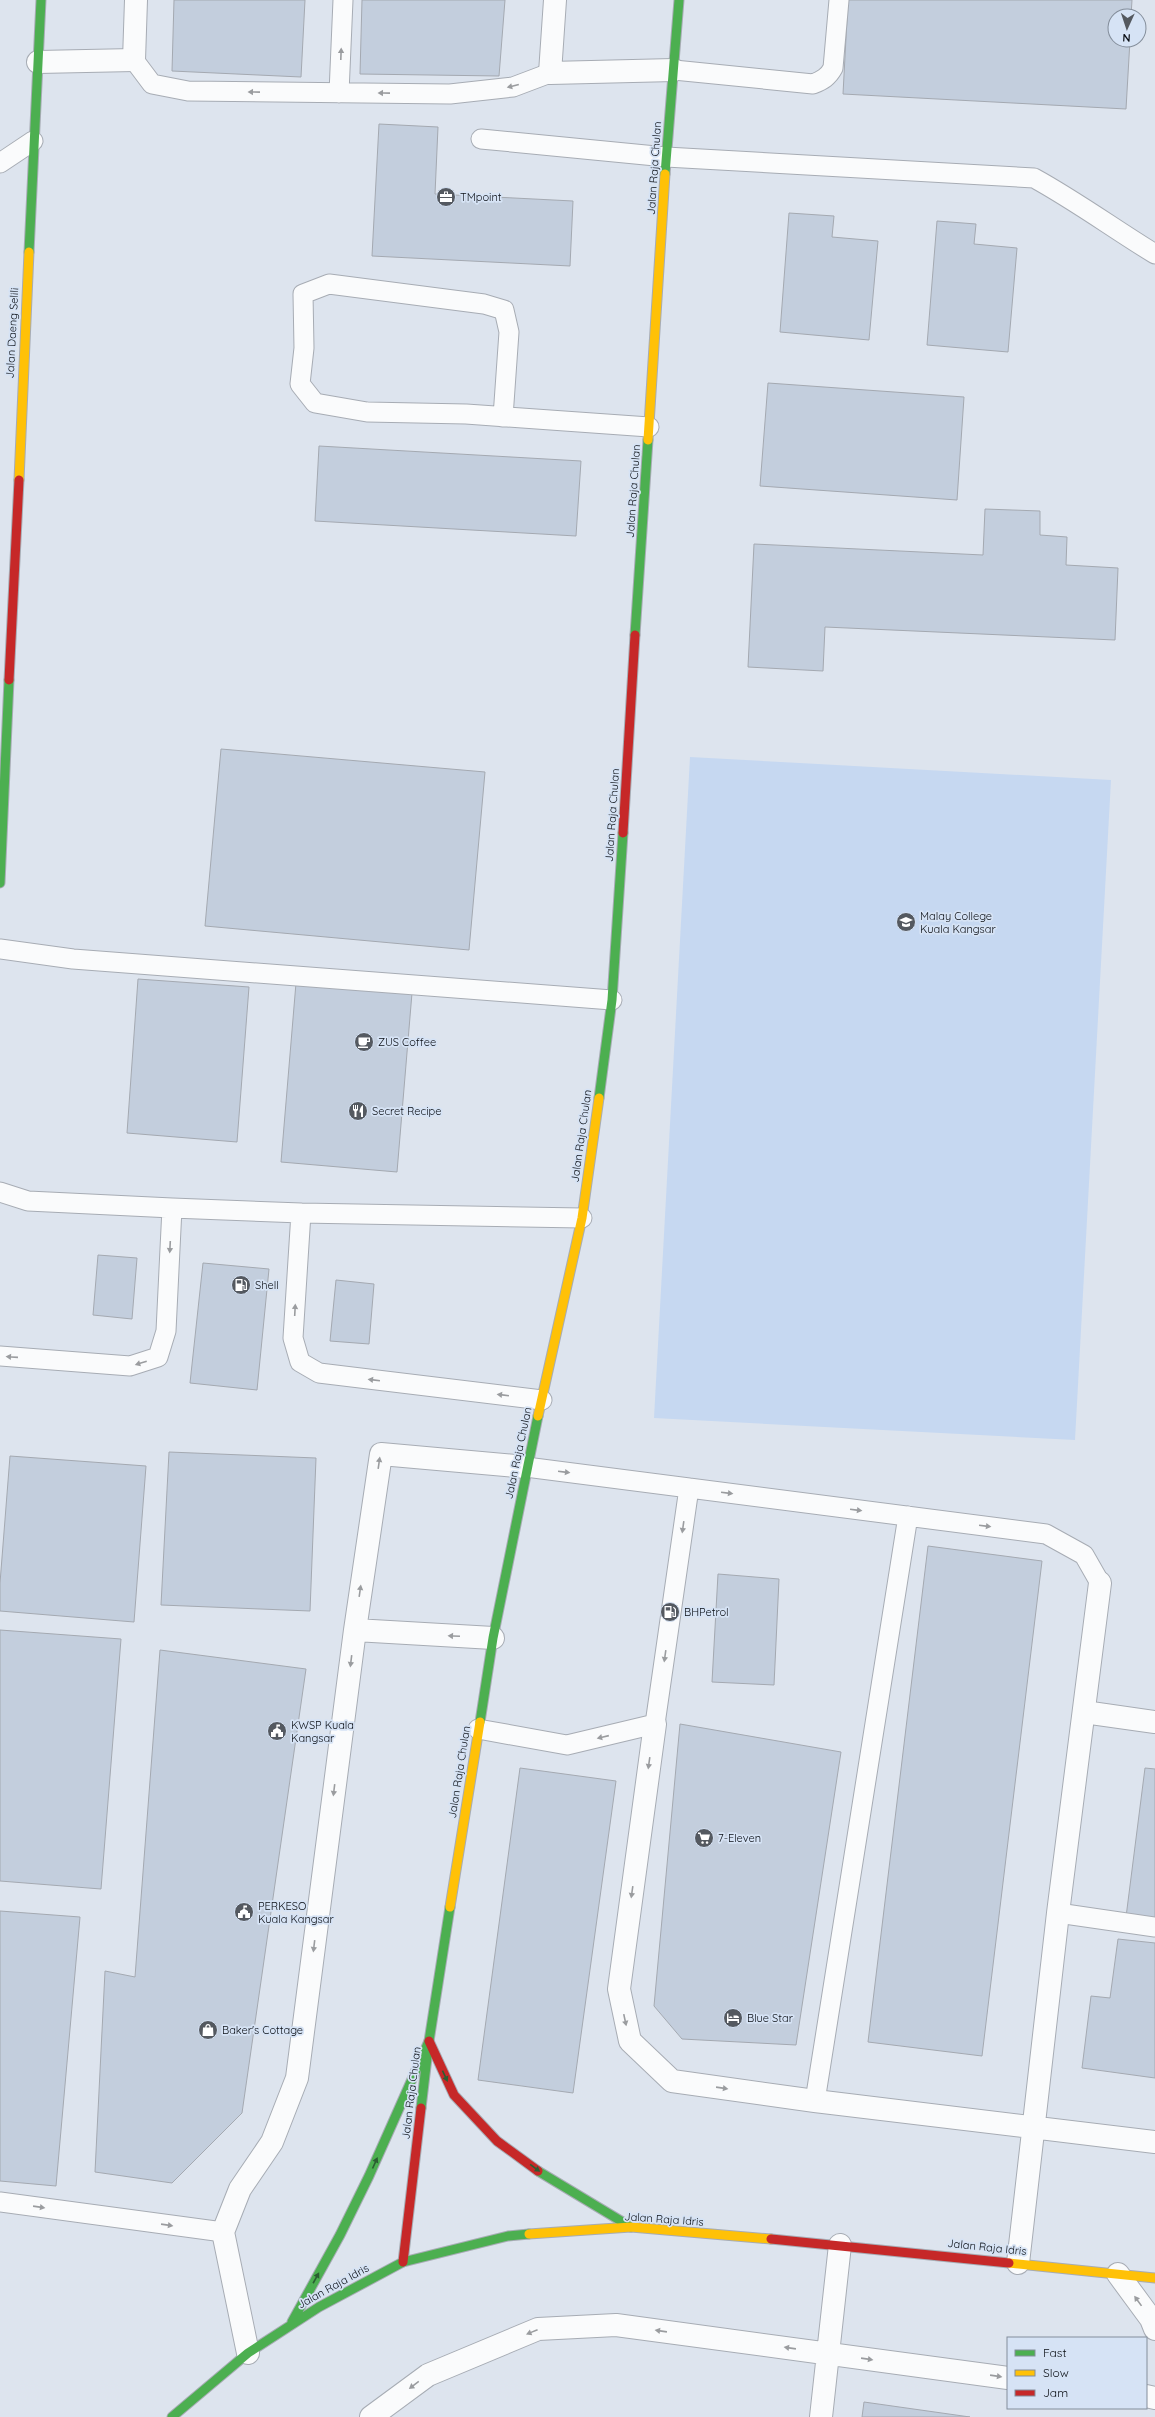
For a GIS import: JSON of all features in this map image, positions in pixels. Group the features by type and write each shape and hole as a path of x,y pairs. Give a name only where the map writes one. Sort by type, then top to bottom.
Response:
{"main road":[{"name":"Jalan Daeng Selili","path":"0,883 6,600 41,0"},
{"name":"Jalan Raja Chulan","path":"403,2262 429,2041 493,1638 526,1467 582,1218 612,1000 666,157 679,0"},
{"path":"429,2041 454,2096 497,2141 545,2176 631,2227"},
{"path":"290,2325 340,2235 366,2183 429,2041"},
{"name":"Jalan Raja Idris","path":"172,2417 248,2353 319,2307 403,2262 508,2236 631,2227 840,2245 1155,2278"}],"street":[{"path":"38,62 134,60 136,0"},
{"path":"555,0 550,73 674,70"},
{"path":"248,2353 223,2232 240,2189 272,2142 297,2078 355,1630 381,1454 526,1467"},
{"path":"1018,2263 1058,1913 1100,1583"},
{"path":"355,1630 493,1638"},
{"path":"1084,1712 1155,1722"},
{"path":"655,1724 619,1989 630,2041 672,2081 815,2101 1155,2142"},
{"path":"821,2417 840,2245"},
{"path":"1118,2274 1151,2319 1155,2329"},
{"path":"371,2417 428,2374 538,2329 616,2325 1007,2378"}],"lane":[{"path":"339,93 343,0"},
{"path":"674,70 813,84 822,81 829,76 833,68 839,0"},
{"path":"134,60 152,84 188,91 450,94 513,87 550,73"},
{"path":"481,139 666,157 1034,178 1073,200 1102,222 1155,254"},
{"path":"0,163 33,141"},
{"path":"503,417 509,332 504,310 484,304 329,284 302,294 304,348 300,384 316,403 367,412 503,417 649,427"},
{"path":"0,950 73,959 612,1000"},
{"path":"0,1192 28,1201 172,1208 301,1213 582,1218"},
{"path":"0,1356 130,1366 158,1357 166,1331 172,1208"},
{"path":"301,1213 293,1338 300,1362 318,1373 542,1400"},
{"path":"526,1467 1046,1534 1084,1554 1100,1583"},
{"path":"478,1730 567,1745 655,1724 688,1488"},
{"path":"815,2101 908,1516"},
{"path":"1058,1913 1155,1928"},
{"path":"0,2202 223,2232"}],"shaded area":[{"path":"690,757 1111,780 1075,1440 654,1418"}],"building":[{"path":"174,0 305,0 301,77 172,71"},
{"path":"362,0 505,0 499,76 360,74"},
{"path":"848,0 1132,0 1132,8 1107,8 1107,48 1130,48 1126,109 843,94"},
{"path":"379,124 438,127 435,194 573,201 570,266 372,256"},
{"path":"789,213 834,216 832,237 878,241 869,340 780,332"},
{"path":"937,221 976,224 974,244 1017,248 1008,352 927,345"},
{"path":"768,383 964,397 957,500 760,486"},
{"path":"319,446 581,461 576,536 315,521"},
{"path":"985,509 1040,511 1040,535 1067,537 1066,565 1118,568 1115,640 825,627 823,671 748,667 754,544 983,555"},
{"path":"221,749 485,772 469,950 205,926"},
{"path":"138,979 249,987 237,1142 127,1133"},
{"path":"296,983 412,993 397,1172 281,1162"},
{"path":"98,1255 137,1258 132,1319 93,1315"},
{"path":"203,1263 269,1269 257,1390 190,1383"},
{"path":"336,1280 374,1284 369,1344 330,1341"},
{"path":"169,1452 316,1458 310,1611 161,1605"},
{"path":"10,1456 146,1466 134,1622 0,1611 0,1583"},
{"path":"928,1546 1042,1561 982,2056 868,2042"},
{"path":"718,1574 779,1579 774,1685 712,1682"},
{"path":"0,1630 121,1639 101,1889 0,1881"},
{"path":"160,1650 306,1669 242,2113 172,2183 95,2172 105,1971 135,1977"},
{"path":"680,1724 841,1752 796,2045 682,2039 654,2006"},
{"path":"520,1768 616,1781 573,2093 478,2080"},
{"path":"1145,1768 1155,1769 1155,1921 1126,1917"},
{"path":"0,1911 80,1917 56,2186 0,2181"},
{"path":"1118,1939 1155,1943 1155,2078 1082,2068 1091,1996 1110,1998"},
{"path":"864,2402 970,2417 862,2417"}],"traffic: fast":[{"path":"29,252 41,0"},
{"path":"665,174 679,0"},
{"path":"635,635 648,440"},
{"path":"0,883 9,680"},
{"path":"599,1098 612,1000 623,833"},
{"path":"480,1722 493,1638 538,1416"},
{"path":"421,2108 429,2041 450,1907"},
{"path":"292,2322 340,2235 369,2176 429,2041"},
{"path":"538,2171 631,2227"},
{"path":"172,2417 248,2353 319,2307 403,2262 508,2236 529,2234"}],"traffic: slow":[{"path":"648,440 665,174"},
{"path":"19,480 29,252"},
{"path":"538,1416 582,1218 599,1098"},
{"path":"450,1907 480,1722"},
{"path":"529,2234 631,2227 771,2239"},
{"path":"1009,2263 1155,2278"}],"traffic: jam":[{"path":"9,680 19,480"},
{"path":"623,833 635,635"},
{"path":"429,2041 454,2095 497,2141 538,2171"},
{"path":"403,2262 421,2108"},
{"path":"771,2239 1009,2263"}],"place":[{"name":"TMpoint","path":"446,197"},
{"name":"Malay College Kuala Kangsar","path":"906,922"},
{"name":"ZUS Coffee","path":"364,1042"},
{"name":"Secret Recipe","path":"358,1111"},
{"name":"Shell","path":"241,1285"},
{"name":"BHPetrol","path":"670,1612"},
{"name":"KWSP Kuala Kangsar","path":"277,1731"},
{"name":"7-Eleven","path":"704,1838"},
{"name":"PERKESO Kuala Kangsar","path":"244,1912"},
{"name":"Blue Star","path":"733,2018"},
{"name":"Baker's Cottage","path":"208,2030"}]}
